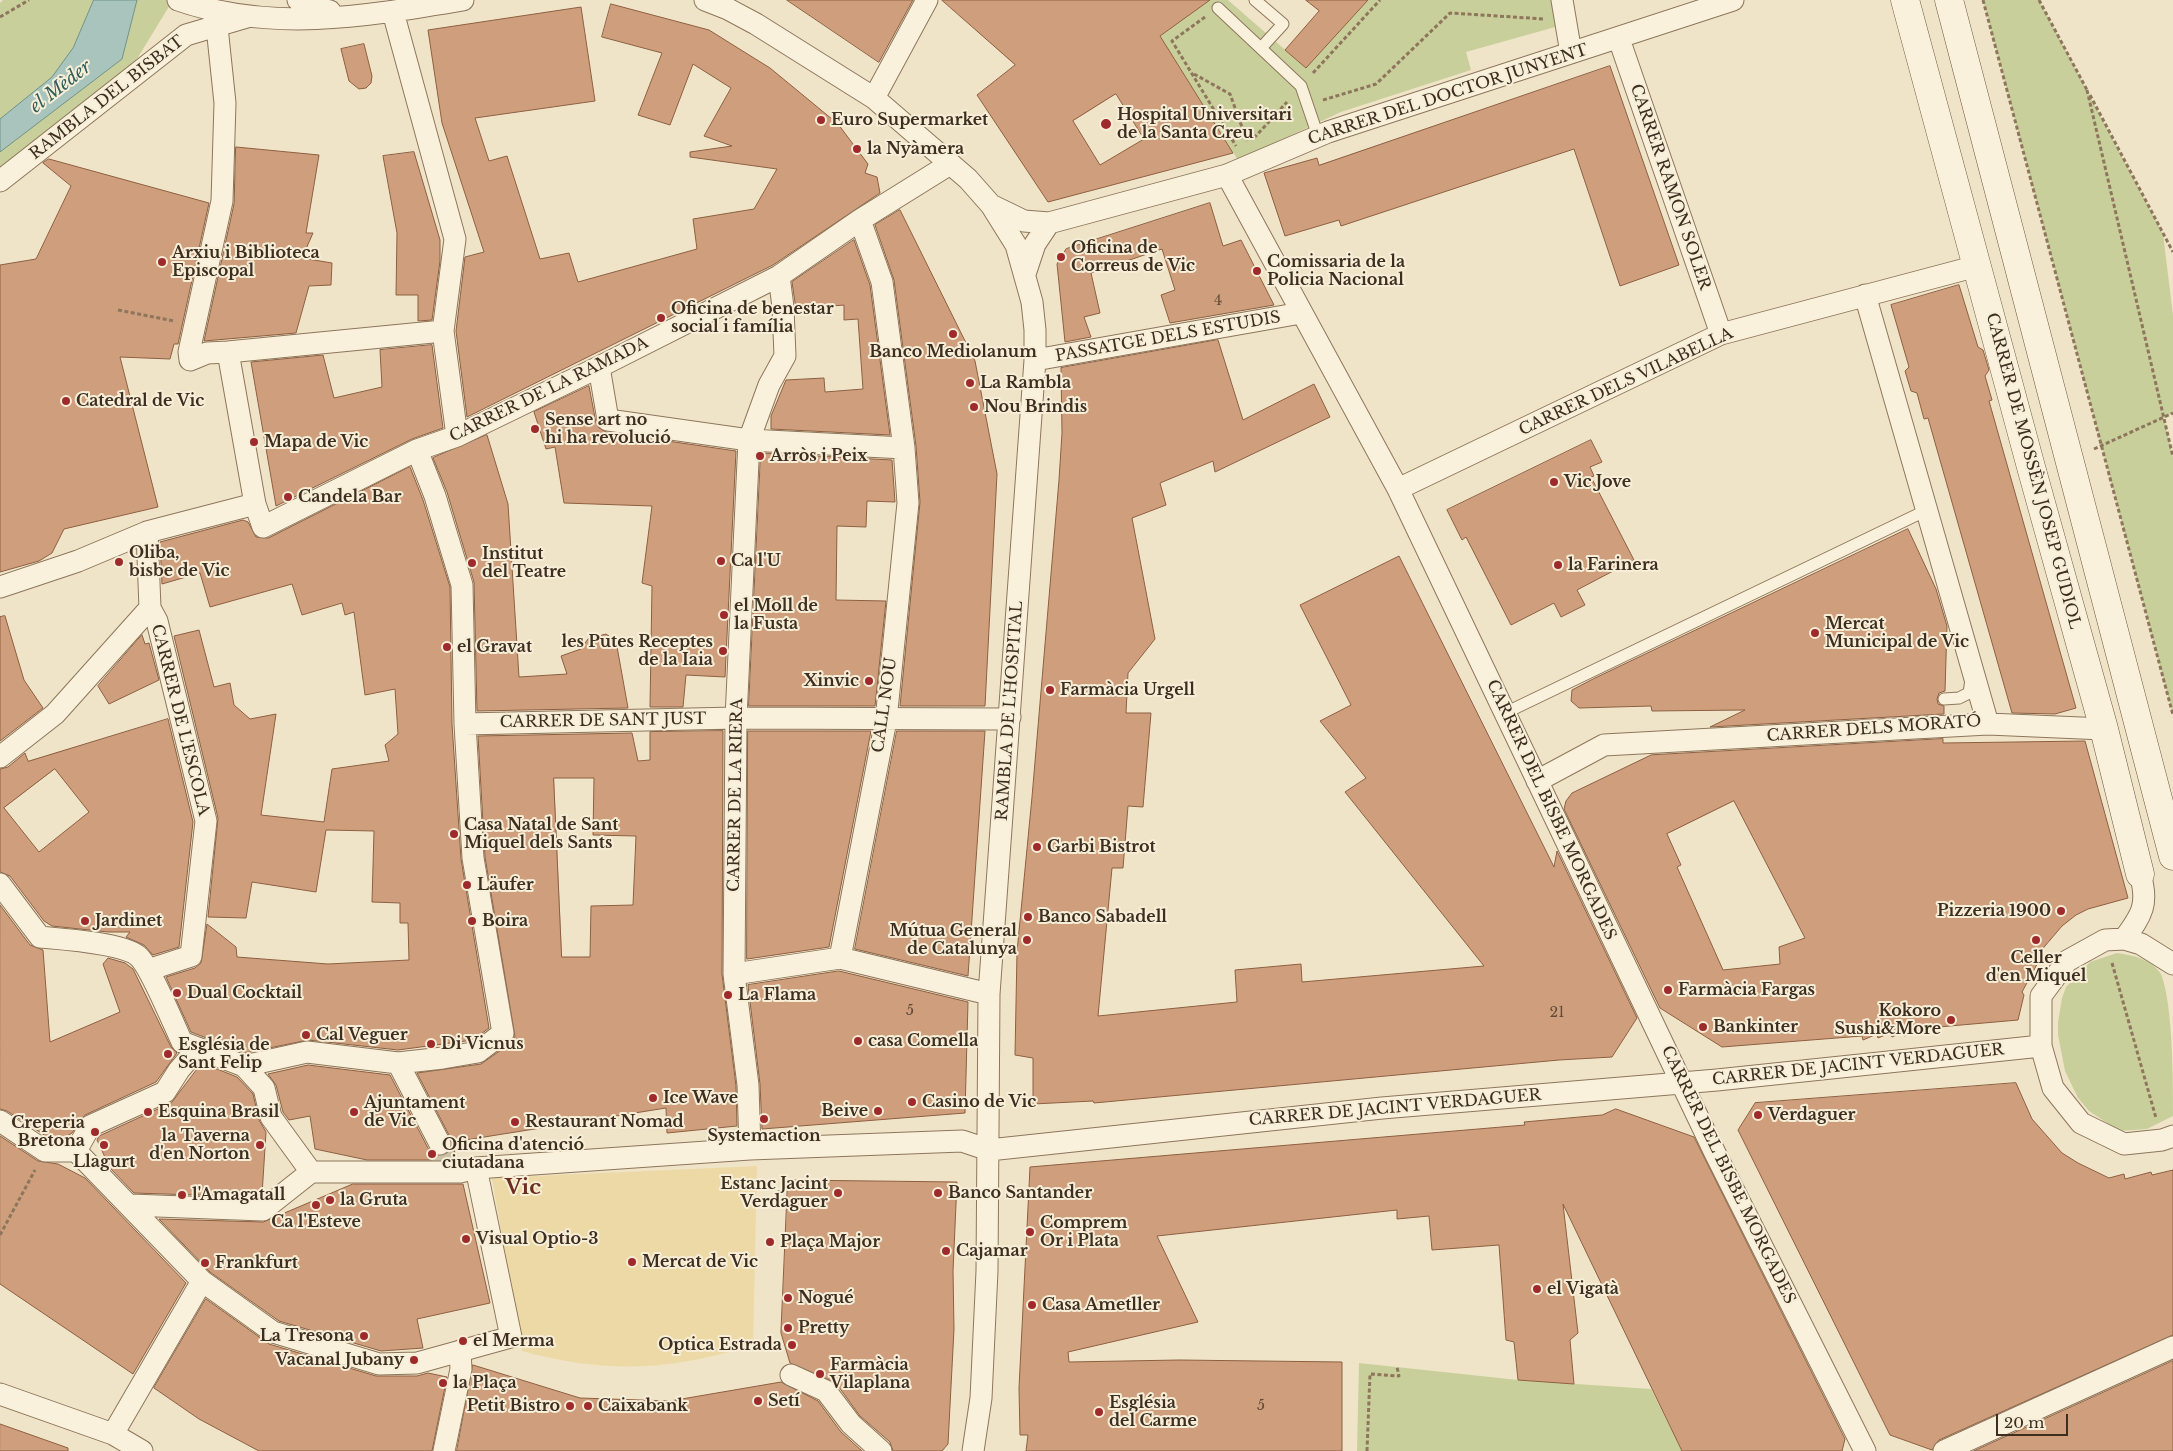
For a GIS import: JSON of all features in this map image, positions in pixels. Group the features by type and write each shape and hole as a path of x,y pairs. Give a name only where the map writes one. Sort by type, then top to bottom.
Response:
{"street":[{"path":"298,0 304,5 352,16"},
{"name":"RAMBLA DEL BISBAT","path":"0,181 186,36 204,8 247,18 283,20 392,12 430,3 463,0"},
{"name":"RAMBLA DE L'HOSPITAL","path":"705,0 728,9 756,24 874,98 950,164 991,205 1016,245 1025,274 1036,330 1010,717 988,994 987,1073 989,1150 987,1271 981,1398 973,1451"},
{"path":"874,98 927,0"},
{"path":"1562,0 1570,53"},
{"name":"CARRER DEL DOCTOR JUNYENT","path":"1049,223 1227,175 1318,136 1570,53 1619,39 1733,0"},
{"name":"CARRER DE MOSSÈN JOSEP GUDIOL","path":"1905,0 2104,729 2146,899 2136,923 2115,940"},
{"path":"1949,0 2173,856"},
{"path":"204,8 225,103 222,201 194,326 189,352 190,360 207,353 443,331"},
{"path":"392,12 455,240 443,331 457,436"},
{"name":"CARRER RAMON SOLER","path":"1619,39 1721,334"},
{"name":"CARRER DE LA RAMADA","path":"255,504 263,527 417,450 457,436 599,367 779,276 860,220 950,164"},
{"name":"CARRER DEL BISBE MORGADES","path":"1227,175 1398,488 1715,1153 1865,1451"},
{"name":"RAMBLA DE L'HOSPITAL","path":"991,205 1024,221 1049,223 1035,244 1025,274"},
{"name":"CALL NOU","path":"840,958 886,720 908,503 904,448 882,282 860,220"},
{"name":"CARRER DELS VILABELLA","path":"1398,488 1721,334 1977,266"},
{"name":"CARRER DE LA RIERA","path":"750,1149 748,1085 734,974 736,718 749,440 769,385 784,356 783,306 779,276"},
{"name":"CARRER DELS MORATÓ","path":"1538,781 1604,745 1988,724 1865,295"},
{"name":"PASSATGE DELS ESTUDIS","path":"1035,360 1302,313"},
{"path":"0,587 78,561 146,532 255,504 238,351"},
{"path":"599,367 608,420 749,440 904,448"},
{"path":"244,1066 307,1052 398,1063 443,1058 478,1052 503,1033 473,858 465,724 462,585 434,496 417,450"},
{"name":"CARRER DE L'ESCOLA","path":"146,532 150,608 157,621 206,822 191,956 148,970"},
{"path":"0,757 55,714 150,608"},
{"name":"CARRER DE SANT JUST","path":"465,724 736,718 886,720 1004,719 1010,717"},
{"path":"1988,724 2104,729"},
{"path":"0,884 40,936 106,944 138,956 148,970 182,1042 244,1066 264,1088 271,1117 311,1172"},
{"path":"2167,1138 2124,1144 2081,1123 2053,1088 2041,1046 2042,996 2067,961 2115,940 2141,944 2173,964"},
{"path":"734,974 840,958 988,994"},
{"name":"CARRER DE JACINT VERDAGUER","path":"750,1149 962,1141 989,1150 1382,1108 1717,1080 2041,1046"},
{"path":"76,1151 90,1126 165,1092 179,1070 198,1048"},
{"path":"398,1063 440,1144"},
{"path":"0,1121 45,1151 76,1151 131,1205 202,1281 273,1332 380,1364 417,1363 512,1337 476,1168"},
{"path":"131,1205 263,1210 311,1172 460,1172 476,1168 750,1149"},
{"path":"113,1434 202,1281"},
{"path":"1944,1451 2173,1347"},
{"path":"444,1451 466,1350"},
{"path":"791,1375 826,1391 851,1424 882,1451"},
{"path":"0,1394 113,1434 142,1451"}],"lane":[{"path":"1255,0 1283,24 1261,48"},
{"path":"1218,8 1301,86 1318,136"},
{"path":"1927,510 1923,526 1972,682 1969,693 1960,698 1944,699"},
{"path":"1505,713 1927,510"}],"path":[{"path":"0,17 29,0"},
{"path":"1983,0 2173,715"},
{"path":"2039,0 2173,252"},
{"path":"1218,8 1172,41 1240,153"},
{"path":"1276,114 1376,84 1450,13 1552,19"},
{"path":"1192,73 1230,94 1248,144"},
{"path":"2087,90 2173,457"},
{"path":"118,310 194,326"},
{"path":"2068,457 2101,446 2173,413"},
{"path":"2115,940 2167,1138"},
{"path":"0,1235 45,1151"},
{"path":"1368,1451 1370,1374 1398,1376 1397,1367"}],"green space":[{"path":"3,0 173,0 129,72 0,178 0,3"},
{"path":"1210,0 1228,0 1306,68 1368,0 1554,0 1559,26 1466,52 1471,70 1341,112 1238,160 1160,36"},
{"path":"1983,0 2039,0 2163,234 2173,315 2173,413 2164,418 2173,457 2173,715"},
{"path":"2117,953 2142,959 2157,969 2161,974 2168,1004 2172,1043 2173,1116 2147,1129 2119,1131 2089,1111 2078,1098 2065,1071 2058,1035 2062,998 2066,987 2090,962"},
{"path":"1359,1363 1518,1380 1651,1389 1682,1451 1357,1451"}],"sand":[{"path":"757,1166 753,1345 694,1360 638,1366 582,1363 522,1351 492,1178"}],"water":[{"name":"el Mèder","path":"94,0 137,0 122,59 0,152 0,119 52,77 73,48"}],"building":[{"path":"787,0 913,0 879,62"},
{"name":"Hospital Universitari de la Santa Creu","path":"942,0 1210,0 1160,36 1233,153 1048,202 977,95 1015,65","holes":["1116,94 1144,139 1100,165 1073,121"]},
{"path":"1306,0 1368,0 1306,68 1285,50 1319,11"},
{"path":"611,4 709,30 770,68 838,124 868,164 865,173 877,177 880,193 773,265 467,417 456,331 465,257 484,252 442,123 428,30 581,7 595,101 475,118 489,161 507,156 540,259 569,253 578,282 697,249 693,219 754,209 777,169 690,157 690,152 732,146 704,136 731,88 693,64 670,125 638,115 662,53 602,37"},
{"path":"364,44 372,76 371,83 366,88 359,89 349,81 341,49"},
{"path":"1610,66 1679,265 1620,286 1574,149 1341,226 1339,220 1285,236 1264,173 1317,158 1319,165"},
{"path":"236,147 319,155 306,233 313,233 302,258 332,263 331,285 309,286 296,333 204,341 234,204"},
{"path":"414,152 440,240 440,261 432,320 418,321 418,295 396,295 397,233 383,156"},
{"name":"Catedral de Vic","path":"49,159 209,203 178,344 174,344 170,359 120,357 158,507 64,529 52,553 39,561 0,572 0,265 36,259 71,186 43,163"},
{"path":"1210,203 1223,246 1241,240 1274,305 1170,323 1161,295 1175,290 1162,249 1091,273 1100,313 1084,317 1091,337 1065,342 1057,264 1066,249"},
{"path":"900,210 975,361 997,474 985,706 900,706 920,502 916,446 894,280 875,225"},
{"path":"854,240 870,285 890,435 771,429 771,416 786,380 824,378 825,392 863,389 858,319 844,320 844,305 796,309 792,282"},
{"path":"1959,285 1978,347 1983,350 1989,370 1985,376 1992,400 1989,401 2076,708 2055,714 2012,713 1928,418 1924,419 1917,393 1911,391 1905,371 1909,367 1891,305"},
{"path":"1218,340 1243,420 1314,384 1330,417 1215,472 1213,461 1160,483 1166,505 1132,518 1155,639 1128,673 1126,713 1151,713 1143,807 1128,806 1123,868 1112,868 1098,1016 1237,1002 1235,970 1301,964 1302,982 1484,966 1345,792 1366,778 1320,721 1351,705 1300,605 1399,556 1554,867 1557,851 1637,1018 1612,1057 1559,1060 1094,1103 1093,1101 1033,1104 1033,1058 1015,1055 1017,952 1059,480 1062,433 1061,368"},
{"path":"432,345 443,428 412,439 276,506 251,362 323,355 334,398 382,387 380,350"},
{"path":"589,386 596,423 599,428 606,432 736,451 725,677 686,675 683,707 650,707 652,586 642,583 652,506 564,503 555,447 546,449 534,412"},
{"path":"487,435 508,504 519,677 567,674 561,656 581,649 588,639 606,634 616,641 628,708 477,711 474,582 447,492 433,458"},
{"path":"1591,440 1602,462 1590,467 1594,476 1591,477 1634,560 1577,590 1585,605 1561,617 1554,603 1511,625 1466,537 1462,540 1447,510"},
{"path":"761,453 892,460 895,502 867,501 866,527 837,526 836,600 886,601 875,706 749,706"},
{"path":"410,467 423,500 450,587 452,724 461,859 489,1028 473,1040 398,1050 308,1040 245,1053 191,1032 166,977 195,968 201,963 207,924 236,947 237,957 328,964 409,960 408,923 400,923 400,903 372,902 374,831 326,830 316,892 252,882 246,918 208,917 218,818 174,636 199,630 214,687 230,683 234,705 250,719 276,714 261,815 324,822 332,769 389,761 385,745 398,734 395,689 365,695 354,612 345,615 342,603 302,615 292,584 210,607 200,573 162,584 160,542 243,520 248,522 256,537 268,538"},
{"name":"Mercat Municipal de Vic","path":"1908,529 1936,589 1947,626 1945,691 1939,693 1937,699 1938,704 1944,706 1944,714 1710,727 1745,710 1652,711 1651,706 1579,708 1571,701 1572,690 1593,679"},
{"path":"5,616 24,680 43,708 0,741 0,617"},
{"path":"142,635 145,644 149,643 159,680 109,704 98,686"},
{"path":"168,719 193,822 179,947 153,955 144,945 126,937 130,932 108,932 52,926 44,921 10,876 0,872 0,769 8,767 25,753 28,761","holes":["55,769 89,812 39,852 4,808"]},
{"path":"723,731 722,974 736,1086 737,1126 667,1133 666,1108 453,1142 456,1160 367,1160 315,1149 310,1116 289,1120 283,1112 276,1085 268,1074 308,1065 390,1075 429,1150 434,1155 440,1156 450,1151 451,1139 417,1073 481,1064 511,1043 515,1037 485,857 478,736 632,733 638,761 650,760 650,732","holes":["554,778 594,778 593,835 636,836 633,905 591,906 590,957 562,957"]},
{"path":"748,731 871,731 829,947 747,959"},
{"path":"897,731 985,731 968,976 855,949"},
{"path":"1943,739 1943,743 2085,741 2128,898 2088,909 2076,915 2062,926 2039,953 2041,957 2022,992 2024,995 2018,1020 1927,1028 1904,1036 1903,1032 1892,1037 1890,1033 1878,1038 1877,1034 1863,1040 1862,1036 1722,1047 1660,1008 1564,809 1566,801 1572,793 1651,755","holes":["1734,801 1805,938 1779,947 1780,964 1723,970 1677,867 1681,865 1667,834"]},
{"path":"0,905 30,945 43,950 50,1042 120,1012 103,964 108,958 125,963 133,969 171,1047 177,1053 156,1082 85,1115 72,1133 64,1138 49,1138 7,1111 0,1109"},
{"name":"casa Comella","path":"839,971 968,1002 965,1113 762,1129 760,1084 748,985"},
{"path":"202,1063 237,1077 253,1094 259,1120 266,1132 262,1195 259,1197 134,1193 110,1168 97,1140 99,1136 171,1103"},
{"path":"2016,1083 2032,1119 2062,1153 2078,1163 2109,1178 2124,1174 2125,1179 2151,1172 2152,1175 2173,1170 2173,1335 1939,1440 1932,1450 1890,1435 1738,1130 1755,1103"},
{"path":"1616,1109 1694,1137 1845,1439 1842,1451 1682,1451 1563,1204 1578,1333 1570,1340 1574,1384 1518,1380 1514,1342 1506,1340 1499,1245 1432,1250 1429,1216 1397,1219 1397,1210 1157,1236 1198,1322 1068,1352 1069,1362 1179,1360 1342,1362 1342,1451 1026,1451 1028,1435 1020,1435 1019,1388 1030,1167 1525,1125 1524,1122 1602,1115"},
{"path":"0,1136 38,1161 58,1164 85,1178 186,1283 133,1374 0,1284"},
{"path":"788,1180 957,1182 953,1271 954,1329 948,1444 942,1451 893,1451 890,1442 860,1416 836,1383 790,1363 781,1333"},
{"path":"353,1184 463,1184 490,1303 417,1319 423,1348 381,1351 279,1321 210,1272 159,1219 263,1222"},
{"path":"206,1299 269,1344 376,1376 417,1376 428,1373 447,1377 432,1451 259,1451 199,1419 154,1388"},
{"path":"2173,1361 2173,1451 1974,1451"},
{"path":"473,1365 580,1398 670,1401 781,1382 818,1401 841,1432 862,1451 457,1451"},
{"path":"0,1424 68,1448 68,1451 0,1451"}],"tunnel":[{"path":"440,1144 445,1172"}],"place":[{"name":"Euro Supermarket","path":"821,120"},
{"name":"Hospital Universitari de la Santa Creu","path":"1106,124"},
{"name":"la Nyàmera","path":"857,149"},
{"name":"Oficina de Correus de Vic","path":"1061,257"},
{"name":"Arxiu i Biblioteca Episcopal","path":"162,262"},
{"name":"Comissaria de la Policia Nacional","path":"1257,271"},
{"name":"Oficina de benestar social i família","path":"661,318"},
{"name":"Banco Mediolanum","path":"953,334"},
{"name":"La Rambla","path":"970,383"},
{"name":"Catedral de Vic","path":"66,401"},
{"name":"Nou Brindis","path":"974,407"},
{"name":"Sense art no hi ha revolució","path":"535,429"},
{"name":"Mapa de Vic","path":"254,442"},
{"name":"Arròs i Peix","path":"760,456"},
{"name":"Vic Jove","path":"1554,482"},
{"name":"Candela Bar","path":"288,497"},
{"name":"Ca l'U","path":"721,561"},
{"name":"Oliba, bisbe de Vic","path":"119,562"},
{"name":"Institut del Teatre","path":"472,563"},
{"name":"la Farinera","path":"1558,565"},
{"name":"el Moll de la Fusta","path":"724,615"},
{"name":"Mercat Municipal de Vic","path":"1815,633"},
{"name":"el Gravat","path":"447,647"},
{"name":"les Putes Receptes de la Iaia","path":"723,651"},
{"name":"Xinvic","path":"869,681"},
{"name":"Farmàcia Urgell","path":"1050,690"},
{"name":"Casa Natal de Sant Miquel dels Sants","path":"454,834"},
{"name":"Garbi Bistrot","path":"1037,847"},
{"name":"Läufer","path":"467,885"},
{"name":"Pizzeria 1900","path":"2061,911"},
{"name":"Banco Sabadell","path":"1028,917"},
{"name":"Jardinet","path":"85,921"},
{"name":"Boira","path":"472,921"},
{"name":"Mútua General de Catalunya","path":"1027,940"},
{"name":"Celler d'en Miquel","path":"2036,940"},
{"name":"Farmàcia Fargas","path":"1668,990"},
{"name":"Dual Cocktail","path":"177,993"},
{"name":"La Flama","path":"728,995"},
{"name":"Kokoro Sushi&More","path":"1951,1020"},
{"name":"Bankinter","path":"1703,1027"},
{"name":"Cal Veguer","path":"306,1035"},
{"name":"casa Comella","path":"858,1041"},
{"name":"Di Vicnus","path":"431,1044"},
{"name":"Església de Sant Felip","path":"168,1054"},
{"name":"Ice Wave","path":"653,1098"},
{"name":"Casino de Vic","path":"912,1102"},
{"name":"Beive","path":"878,1111"},
{"name":"Esquina Brasil","path":"148,1112"},
{"name":"Ajuntament de Vic","path":"354,1112"},
{"name":"Verdaguer","path":"1758,1115"},
{"name":"Systemaction","path":"764,1119"},
{"name":"Restaurant Nomad","path":"515,1122"},
{"name":"Creperia Bretona","path":"95,1132"},
{"name":"Llagurt","path":"104,1145"},
{"name":"la Taverna d'en Norton","path":"260,1145"},
{"name":"Oficina d'atenció ciutadana","path":"432,1154"},
{"name":"Estanc Jacint Verdaguer","path":"838,1193"},
{"name":"Banco Santander","path":"938,1193"},
{"name":"l'Amagatall","path":"182,1195"},
{"name":"la Gruta","path":"330,1200"},
{"name":"Ca l'Esteve","path":"316,1205"},
{"name":"Comprem Or i Plata","path":"1030,1232"},
{"name":"Visual Optio-3","path":"466,1239"},
{"name":"Plaça Major","path":"770,1242"},
{"name":"Cajamar","path":"946,1251"},
{"name":"Mercat de Vic","path":"632,1262"},
{"name":"Frankfurt","path":"205,1263"},
{"name":"el Vigatà","path":"1537,1289"},
{"name":"Nogué","path":"788,1298"},
{"name":"Casa Ametller","path":"1032,1305"},
{"name":"Pretty","path":"788,1328"},
{"name":"La Tresona","path":"364,1336"},
{"name":"el Merma","path":"463,1341"},
{"name":"Optica Estrada","path":"792,1345"},
{"name":"Vacanal Jubany","path":"414,1360"},
{"name":"Farmàcia Vilaplana","path":"820,1374"},
{"name":"la Plaça","path":"443,1383"},
{"name":"Setí","path":"758,1401"},
{"name":"Petit Bistro","path":"570,1406"},
{"name":"Caixabank","path":"588,1406"},
{"name":"Església del Carme","path":"1099,1412"}],"district":[{"name":"Vic","path":"523,1188"}]}
